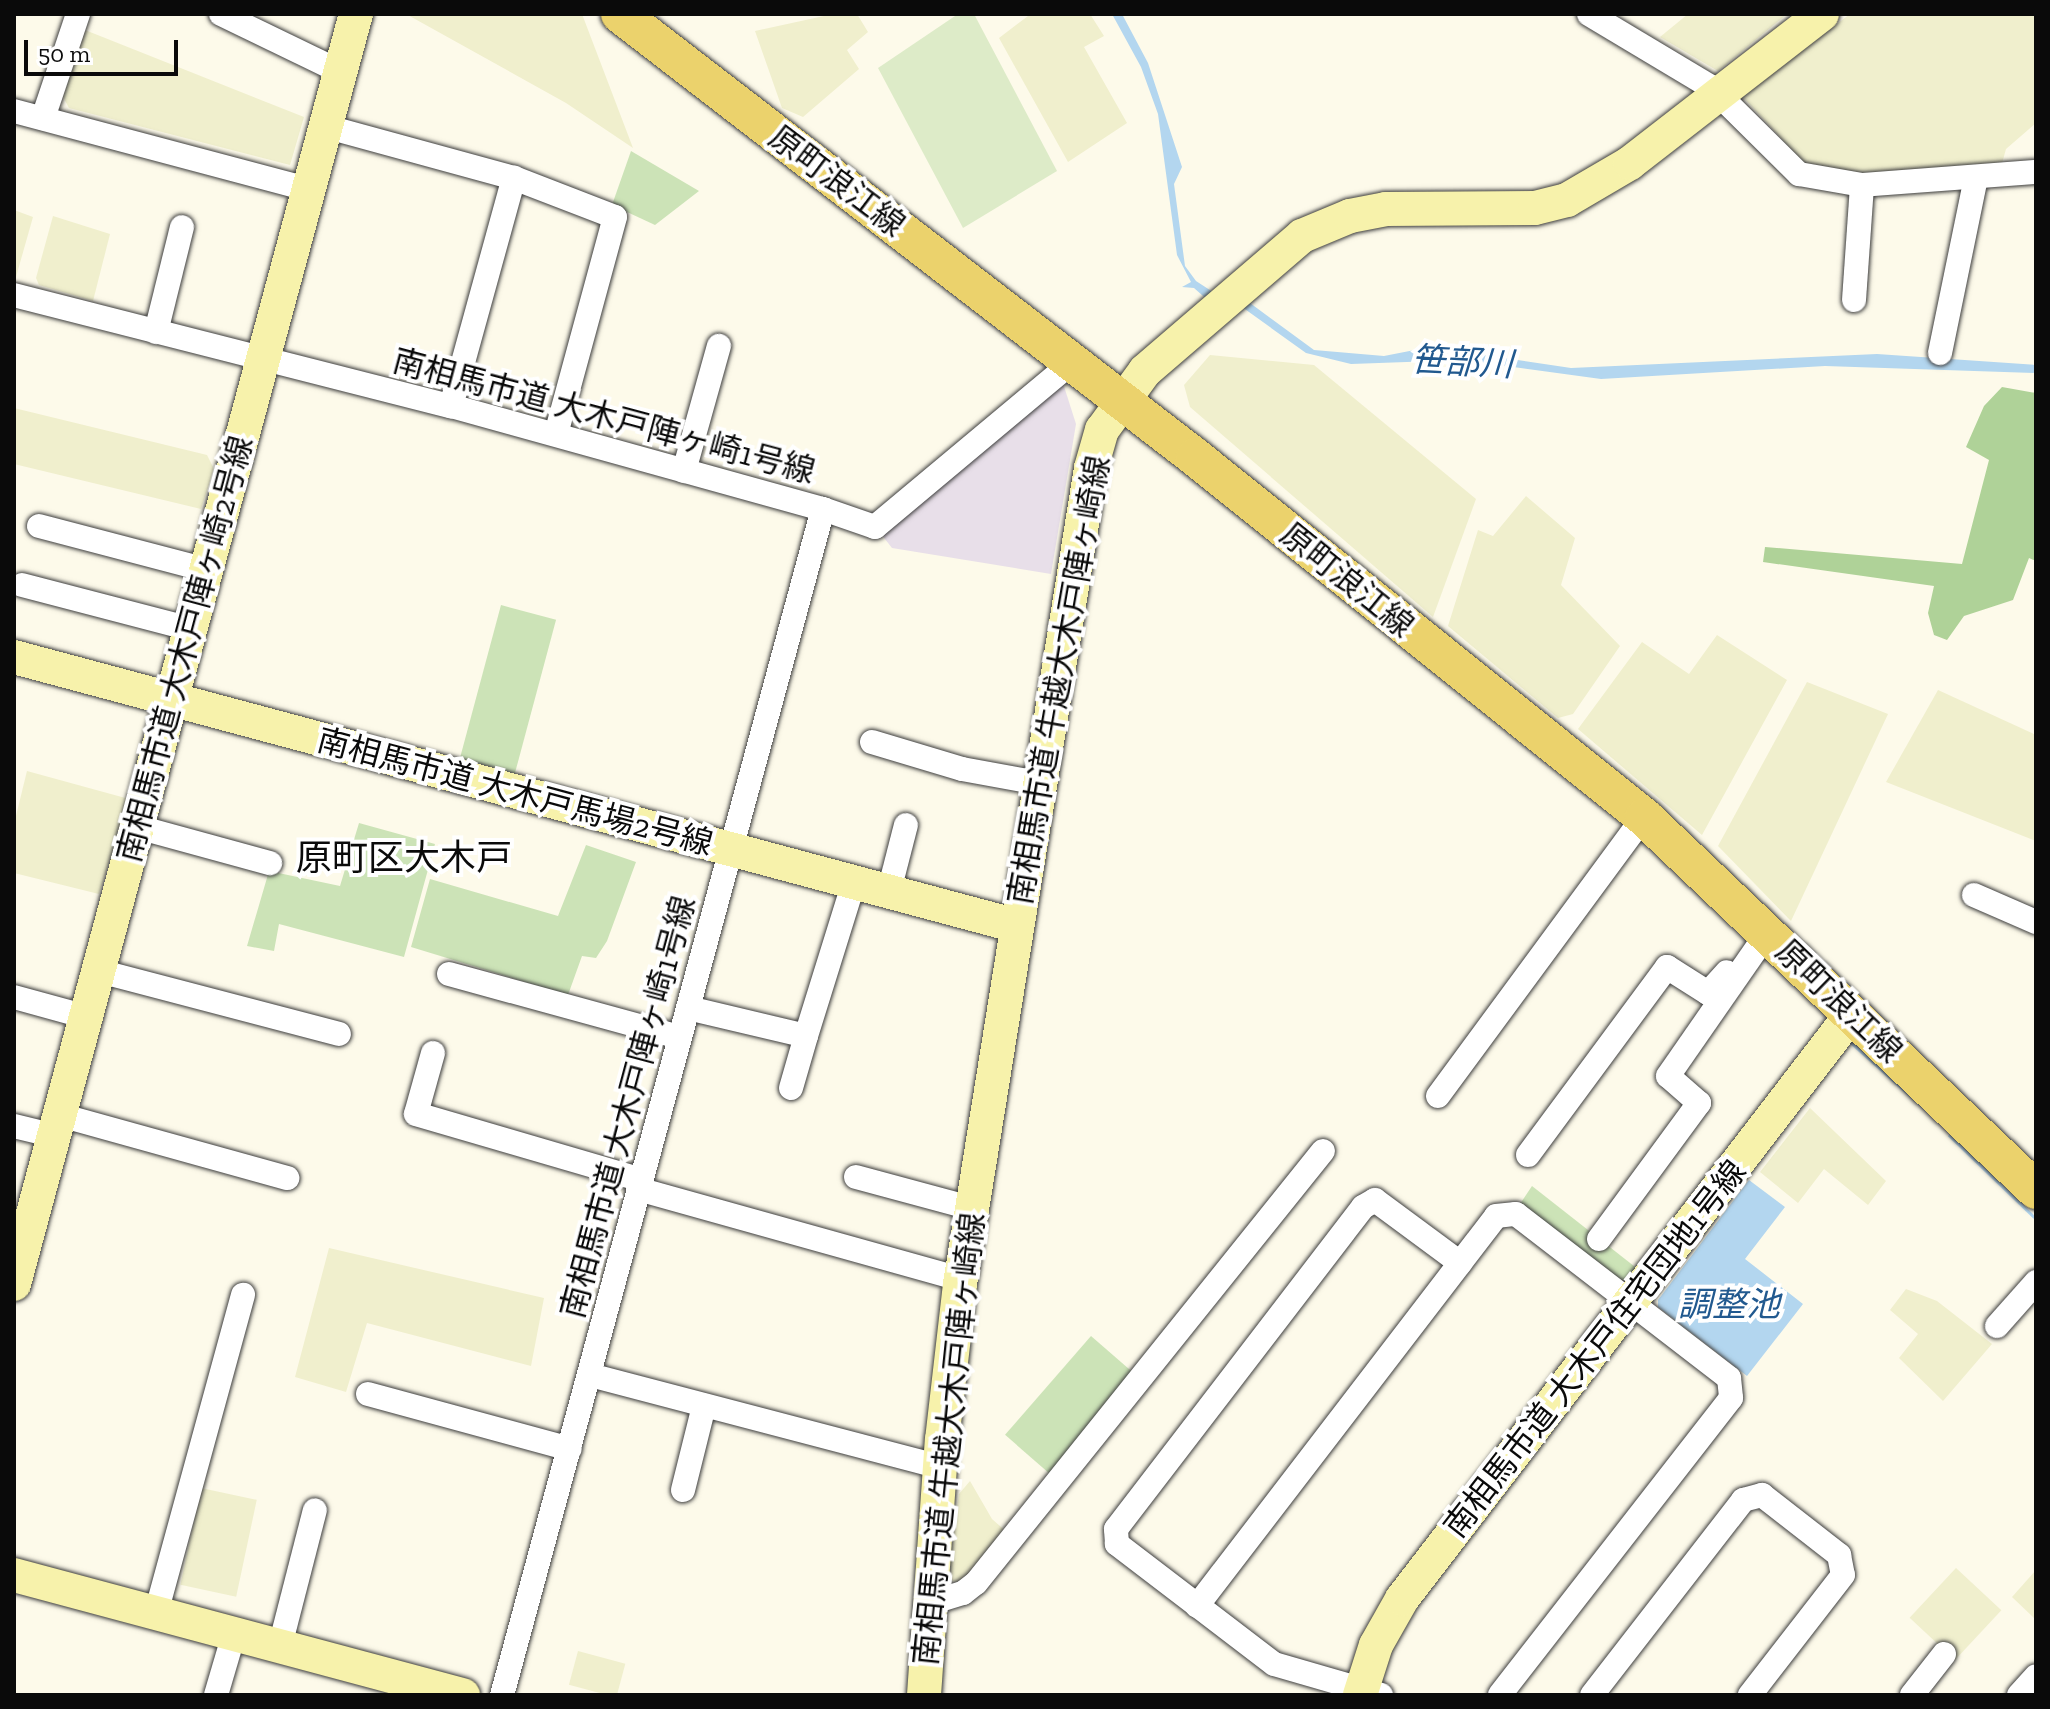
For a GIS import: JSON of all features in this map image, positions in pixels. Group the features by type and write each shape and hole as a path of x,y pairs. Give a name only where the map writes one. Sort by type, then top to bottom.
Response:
{"main road":[{"name":"原町浪江線","path":"620,14 1121,400 1644,817 1765,928 1851,1015 2036,1190"}],"street":[{"path":"43,118 78,14"},
{"path":"221,14 339,71"},
{"name":"南相馬市道 大木戸陣ヶ崎2号線","path":"15,1277 356,14"},
{"path":"1589,14 1720,95 1799,174 1862,185 2036,172"},
{"name":"南相馬市道 牛越大木戸陣ヶ崎線","path":"924,1695 940,1467 961,1279 1091,468 1102,430 1121,400 1197,323 1263,265 1302,236 1367,212 1535,208 1567,200 1630,163 1822,14"},
{"path":"14,111 307,189"},
{"path":"324,126 514,178 615,217 556,434"},
{"path":"451,406 514,178"},
{"path":"1940,353 1976,178"},
{"path":"1854,300 1862,185"},
{"path":"156,332 182,227"},
{"name":"南相馬市道 大木戸陣ヶ崎1号線","path":"14,295 451,406 823,509 502,1695"},
{"path":"684,471 719,346"},
{"path":"823,509 875,527 1072,362"},
{"path":"39,526 207,570"},
{"path":"22,585 191,629"},
{"name":"南相馬市道 大木戸馬場2号線","path":"14,657 1017,926"},
{"path":"872,742 962,769 1039,783"},
{"path":"1438,1096 1644,817"},
{"path":"889,891 906,825"},
{"path":"138,827 270,863"},
{"path":"791,1088 854,882"},
{"path":"1974,895 2036,922"},
{"path":"1528,1155 1667,967 1708,993 1765,928"},
{"path":"1599,1239 1699,1103 1668,1076 1765,928"},
{"path":"99,971 339,1034"},
{"path":"449,974 680,1037"},
{"path":"14,997 87,1017"},
{"path":"688,1008 806,1036"},
{"name":"南相馬市道 大木戸住宅団地1号線","path":"1368,1693 1376,1645 1402,1599 1851,1015"},
{"path":"433,1053 416,1114 640,1185 961,1279"},
{"path":"14,1126 58,1126 287,1178"},
{"path":"930,1603 963,1593 976,1583 1323,1151"},
{"path":"856,1177 971,1208"},
{"path":"1368,1693 1274,1664 1117,1544 1116,1529 1363,1207 1375,1200 1460,1263"},
{"path":"1197,1606 1496,1216 1516,1214 1729,1378 1731,1398 1500,1695"},
{"path":"1997,1326 2036,1282"},
{"path":"156,1613 243,1295"},
{"path":"590,1375 940,1467"},
{"path":"368,1394 570,1449"},
{"path":"683,1490 704,1406"},
{"path":"1592,1695 1743,1500 1762,1495 1839,1555 1843,1575 1750,1695"},
{"path":"280,1646 315,1510"},
{"path":"14,1575 463,1695"},
{"path":"216,1695 234,1634"},
{"path":"1912,1695 1944,1654"},
{"path":"2019,1695 2036,1676"}],"shaded area":[{"path":"1062,380 1076,424 1051,574 892,548 881,534"}],"green space":[{"path":"406,14 582,14 633,148 566,103"},
{"path":"833,14 857,14 868,32 847,50 859,69 803,117 782,108 755,31"},
{"path":"958,14 974,14 1057,171 963,228 878,68"},
{"path":"1090,14 1104,36 1084,47 1127,123 1068,162 999,38 1028,16"},
{"path":"1688,14 1787,14 1718,71 1660,37"},
{"path":"1850,14 2036,14 2036,123 2006,149 2001,167 1841,176 1804,163 1742,96"},
{"path":"85,30 304,117 290,165 69,108 62,95"},
{"path":"631,151 699,191 655,225 612,205"},
{"path":"14,210 33,217 14,284"},
{"path":"53,216 110,234 93,301 39,285 36,278"},
{"path":"1210,355 1314,365 1476,499 1433,617 1190,407 1184,385"},
{"path":"2002,387 2036,393 2036,561 2029,558 2013,600 1964,616 1947,640 1934,635 1928,613 1934,586 1763,562 1765,547 1962,564 1989,460 1966,447 1984,406"},
{"path":"14,408 207,455 214,469 201,509 14,464"},
{"path":"1526,496 1575,538 1561,585 1620,646 1573,714 1558,718 1448,626 1478,530 1493,536"},
{"path":"501,605 556,620 515,773 460,759"},
{"path":"1717,635 1787,680 1702,835 1578,729 1642,642 1689,674"},
{"path":"1807,682 1888,714 1791,921 1718,846"},
{"path":"1938,690 2036,735 2036,841 1886,782"},
{"path":"27,771 129,799 99,894 14,873 14,824"},
{"path":"359,823 435,844 404,957 279,924 274,951 247,946 269,871 340,886"},
{"path":"586,845 636,862 607,941 596,958 582,956 568,995 411,947 430,879 558,916"},
{"path":"1810,1108 1886,1181 1868,1205 1824,1169 1798,1203 1760,1172"},
{"path":"1532,1186 1639,1270 1632,1281 1617,1280 1520,1204"},
{"path":"329,1248 544,1298 531,1366 367,1323 346,1392 295,1377"},
{"path":"1906,1289 1937,1301 1992,1344 1943,1401 1899,1358 1918,1334 1890,1310"},
{"path":"1091,1336 1135,1374 1049,1473 1005,1435"},
{"path":"970,1481 992,1519 1009,1534 962,1586 952,1580 948,1566 959,1494"},
{"path":"201,1488 257,1500 236,1597 180,1585"},
{"path":"1956,1568 2001,1610 1955,1660 1910,1618"},
{"path":"2036,1570 2036,1620 2012,1597"},
{"path":"578,1651 625,1664 617,1695 569,1685"}],"water":[{"path":"1112,14 1122,14 1148,63 1182,167 1174,184 1185,266 1196,281 1216,294 1250,303 1314,350 1384,356 1430,347 1571,368 1877,354 2036,365 2036,373 1825,366 1601,379 1462,360 1351,364 1306,353 1242,307 1211,303 1194,288 1182,287 1191,282 1177,255 1158,114 1141,67"},
{"path":"1852,1039 1943,1127 1849,1043"},
{"path":"1950,1134 2036,1217 2034,1219 1948,1136"},
{"name":"調整池","path":"1749,1180 1785,1207 1745,1259 1803,1304 1747,1376 1658,1307 1658,1300"}],"district":[{"name":"原町区大木戸","path":"404,858"}],"water label":[{"name":"笹部川","path":"1462,362"}]}
